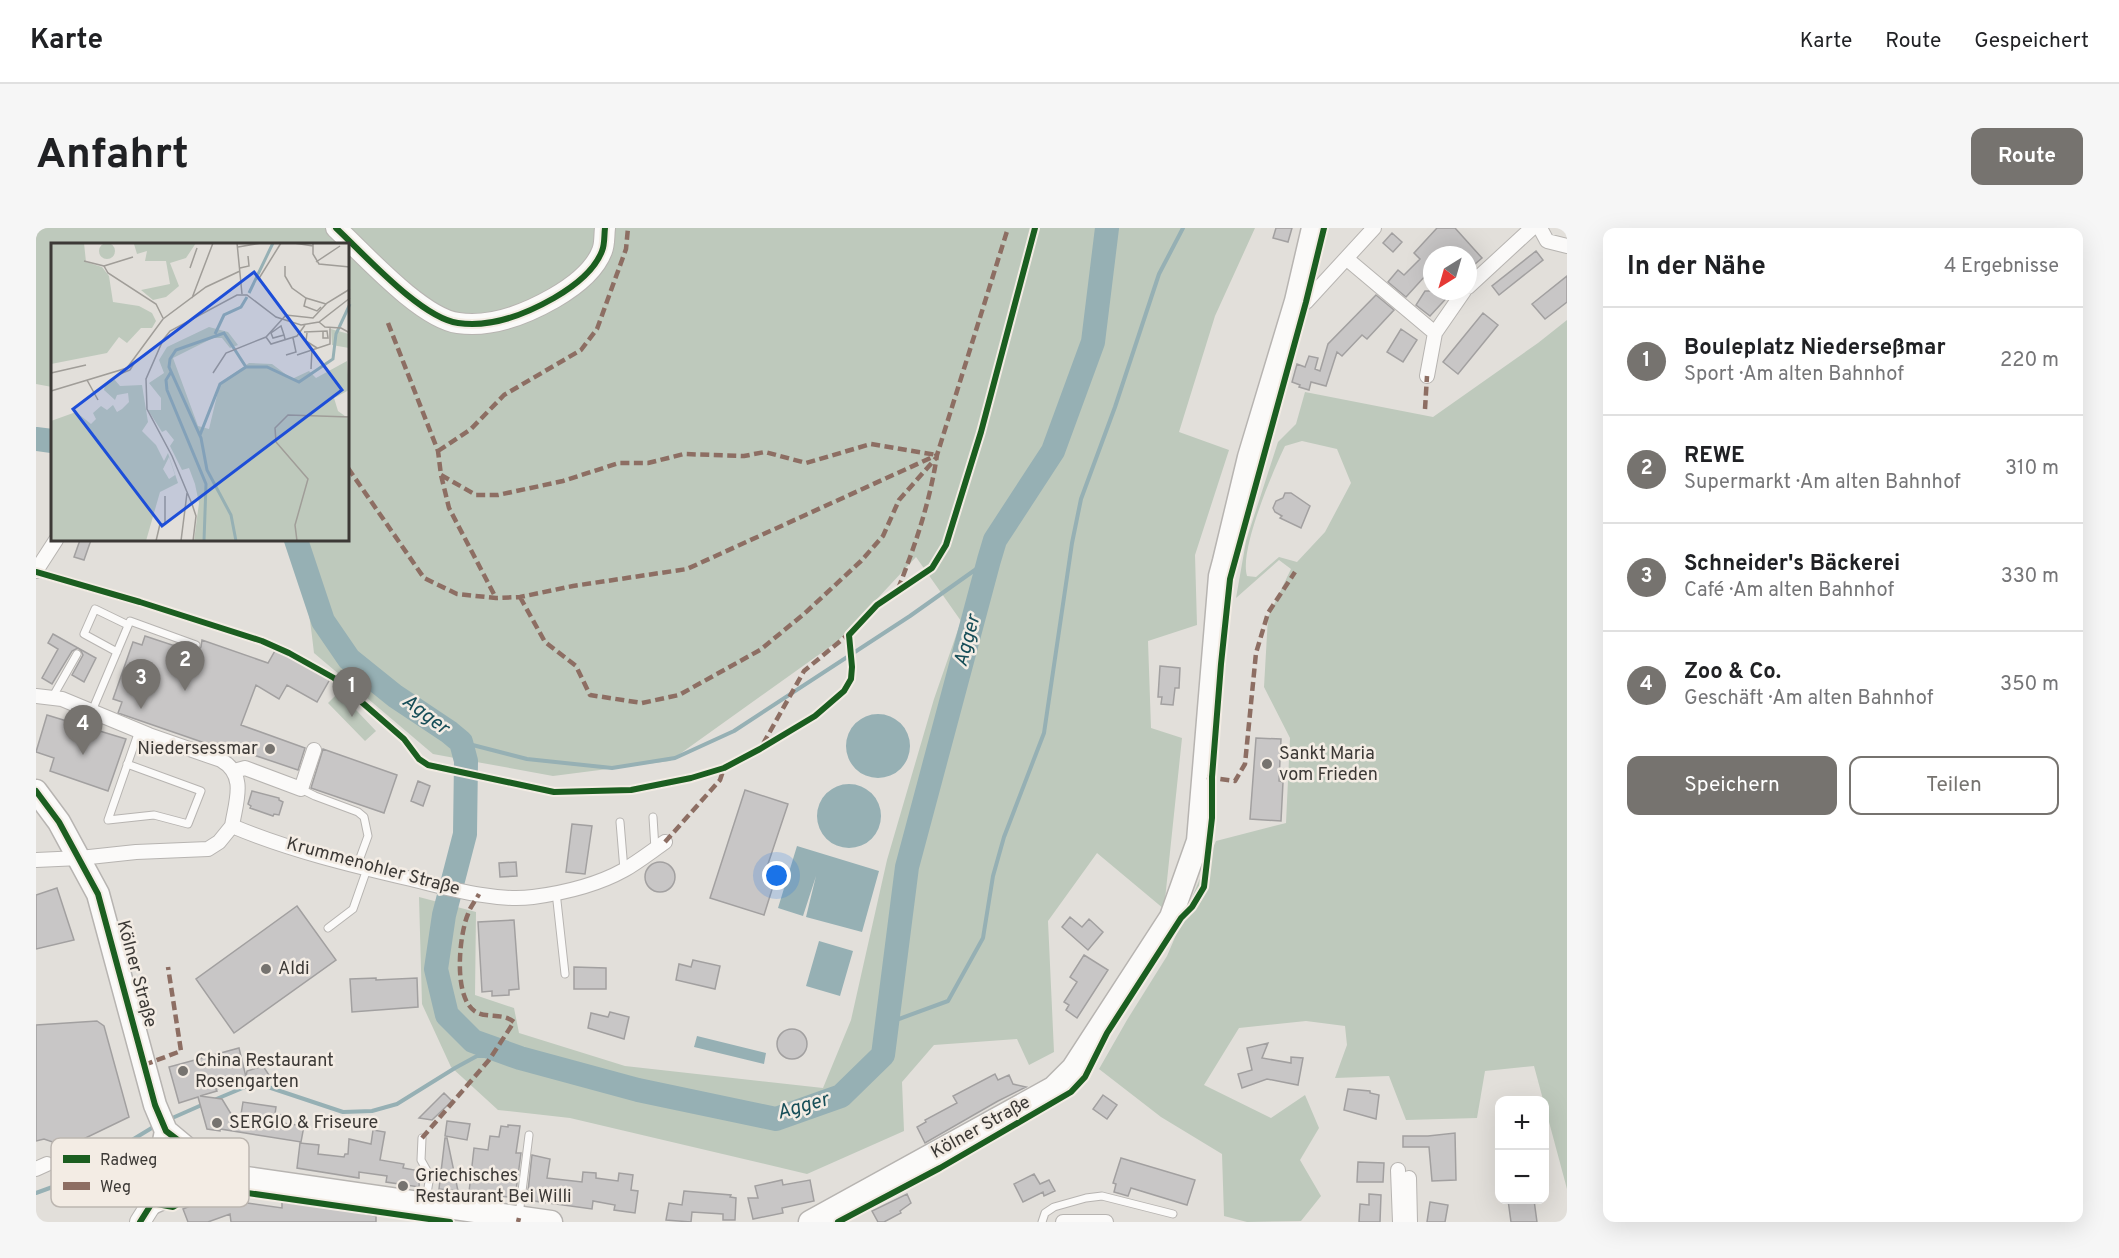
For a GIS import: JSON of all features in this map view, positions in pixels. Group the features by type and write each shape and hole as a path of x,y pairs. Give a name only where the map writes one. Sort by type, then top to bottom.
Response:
{"main road":[{"path":"336,228 414,302 457,323 488,322 526,313 559,295 586,276 603,250 605,228"},
{"name":"Kölner Straße","path":"810,1222 1053,1088 1073,1068 1171,916 1198,841 1220,576 1251,447 1296,301 1313,228"},
{"name":"Kölner Straße","path":"36,791 59,822 98,894 163,1125"},
{"path":"163,1125 176,1138"},
{"path":"161,1138 163,1125"},
{"path":"249,1178 551,1222"},
{"path":"140,1222 149,1207"}],"street":[{"path":"1296,301 1306,302 1374,228"},
{"path":"1477,279 1532,228"},
{"path":"1540,228 1547,241 1567,246"},
{"path":"1347,259 1436,333"},
{"path":"1427,376 1436,333 1458,300"},
{"path":"36,572 55,542"},
{"path":"36,696 62,699 139,731 221,760 231,766 239,781 232,826 219,842 208,849 36,860"},
{"path":"234,771 245,768 301,789 314,750"},
{"name":"Krummenohler Straße","path":"232,826 254,835 362,868 474,893 515,898 532,897 595,883 624,870 660,845"},
{"path":"1400,1222 1404,1174 1410,1222"},
{"path":"1063,1222 1106,1222"}],"lane":[{"path":"36,572 140,602"},
{"path":"117,652 84,634 95,609 128,625"},
{"path":"92,711 130,621 196,645"},
{"path":"52,698 77,654"},
{"path":"127,764 201,791 188,824 154,815 108,820 127,764 139,731"},
{"path":"301,789 358,812 364,817 368,836 353,909 328,928"},
{"path":"653,817 660,845"},
{"path":"620,822 624,870"},
{"path":"556,892 565,974"},
{"path":"519,1218 529,1135"},
{"path":"422,1138 421,1160 430,1176 425,1204"},
{"path":"1042,1222 1045,1213 1054,1207 1102,1196 1173,1214"}],"green space":[{"path":"36,228 1255,228 1215,316 1179,432 1229,450 1195,555 1197,625 1148,641 1151,728 1182,738 1164,909 1097,853 1048,921 1054,1052 1029,1065 1017,1039 934,1045 902,1082 904,1131 807,1174 570,1118 498,1110 451,1067 422,1004 419,897 476,912 475,995 514,1008 519,1033 625,1066 823,1088 851,1020 887,860 934,699 961,621 916,557 838,641 670,761 553,776 433,754 314,653 305,595 298,569 287,542 350,542 350,243 51,243 51,387 36,384"},
{"path":"1567,320 1567,1189 1549,1122 1549,1096 1542,1096 1534,1066 1485,1071 1477,1118 1406,1120 1389,1076 1335,1078 1347,1045 1345,1026 1306,1021 1239,1028 1204,1085 1271,1118 1305,1095 1319,1128 1300,1160 1321,1196 1301,1221 1247,1222 1224,1216 1222,1154 1161,1117 1099,1069 1167,956 1216,841 1286,823 1290,738 1264,687 1268,617 1291,569 1279,560 1236,598 1246,541 1278,442 1296,424 1305,392 1433,417","holes":["1302,441 1337,449 1351,483 1325,532 1297,562 1279,557 1256,577 1247,576 1246,564 1252,530 1285,446"]},
{"path":"339,692 376,731 365,741 328,703"}],"water":[{"path":"878,714 890,716 901,723 908,734 910,746 908,758 901,769 890,776 878,778 866,776 855,769 848,758 846,746 848,734 855,723 866,716"},
{"path":"843,784 855,784 872,793 879,804 881,816 879,828 872,839 855,848 843,848 831,843 822,834 817,822 817,810 822,798 831,789"},
{"path":"797,846 879,871 862,932 806,917 816,876 803,916 778,908"},
{"path":"819,941 853,951 840,996 806,986"},
{"path":"697,1036 766,1053 764,1064 694,1047"}],"building":[{"path":"1276,228 1292,228 1288,242 1273,238"},
{"path":"1437,228 1455,228 1471,246 1423,246 1423,278 1406,297 1388,282 1398,270 1404,275 1420,259 1414,253"},
{"path":"1392,233 1402,242 1393,252 1383,243"},
{"path":"1536,251 1543,260 1499,295 1492,286"},
{"path":"1477,252 1482,258 1477,262"},
{"path":"1567,276 1567,302 1545,319 1532,304"},
{"path":"1423,294 1423,300 1445,300 1430,316 1416,305"},
{"path":"1376,295 1394,310 1367,339 1362,335 1342,356 1337,352 1326,386 1311,382 1309,390 1292,382 1297,364 1305,367 1309,356 1318,358 1315,369 1320,371 1328,344"},
{"path":"1483,313 1498,325 1458,374 1443,362"},
{"path":"1401,329 1417,340 1403,362 1387,352"},
{"path":"1285,493 1291,493 1310,506 1301,528 1280,518 1282,516 1273,508 1276,501 1283,498"},
{"path":"79,542 90,542 84,560 74,557"},
{"path":"53,634 96,658 84,682 72,675 83,655 78,648 72,651 52,684 42,678 58,649 48,643"},
{"path":"145,636 196,653 201,647 202,640 268,663 276,649 330,679 317,702 287,685 279,699 256,685 241,725 305,748 298,770 233,748 231,752 118,713 122,702 113,699 133,642 142,645"},
{"path":"1160,666 1180,668 1179,688 1175,688 1173,705 1161,704 1162,697 1158,697"},
{"path":"47,715 126,739 108,791 50,771 54,758 36,752"},
{"name":"Sankt Maria vom Frieden","path":"1256,738 1281,739 1279,781 1283,782 1281,821 1250,819"},
{"path":"323,749 397,775 384,813 311,788"},
{"path":"418,781 430,786 423,806 411,801"},
{"path":"745,790 788,804 763,879 774,883 764,915 710,898"},
{"path":"252,791 279,798 283,802 279,815 274,814 273,816 250,808 248,804"},
{"path":"572,824 592,826 585,874 566,872"},
{"path":"516,862 517,876 500,877 499,863"},
{"path":"660,862 666,863 674,871 674,883 666,891 660,892 654,891 646,883 645,877 646,871 654,863"},
{"path":"57,888 74,940 36,949 36,895"},
{"name":"Aldi","path":"297,906 336,960 234,1033 196,979"},
{"path":"1070,917 1082,927 1089,919 1103,932 1088,950 1062,927"},
{"path":"514,920 519,989 509,990 509,995 492,996 492,991 482,992 478,922"},
{"path":"1084,955 1108,970 1077,1018 1066,1010 1069,1005 1064,1002 1077,982 1070,977"},
{"path":"693,960 720,966 715,989 676,980 679,964 691,967"},
{"path":"574,967 606,968 606,989 574,989"},
{"path":"376,978 376,980 417,978 418,1007 352,1012 350,979"},
{"path":"610,1012 629,1017 624,1039 588,1028 591,1013 608,1017"},
{"path":"97,1021 104,1026 129,1117 86,1138 51,1138 51,1141 44,1139 36,1141 36,1025"},
{"path":"792,1029 798,1030 806,1038 806,1050 798,1058 792,1059 786,1058 778,1050 777,1044 778,1038 786,1030"},
{"path":"1268,1043 1262,1058 1291,1063 1291,1057 1303,1058 1298,1085 1267,1079 1242,1088 1238,1074 1252,1070 1247,1048"},
{"path":"239,1048 246,1077 247,1071 263,1066 271,1078 246,1083 246,1081 200,1096 222,1099 239,1127 243,1102 276,1107 275,1114 283,1115 282,1123 304,1126 301,1142 207,1129 198,1097 179,1103 169,1067"},
{"path":"995,1074 998,1080 1009,1075 1013,1084 1026,1087 925,1143 917,1127 926,1122 925,1120 957,1103 953,1096"},
{"path":"1348,1089 1370,1091 1370,1093 1379,1095 1376,1119 1344,1110"},
{"path":"444,1093 452,1101 432,1120 419,1118"},
{"path":"1103,1095 1117,1105 1107,1119 1093,1109"},
{"path":"447,1121 470,1124 467,1140 445,1136"},
{"path":"508,1125 520,1126 516,1153 521,1153 515,1198 469,1192 474,1148 488,1150 490,1136 499,1137 501,1126 508,1127"},
{"path":"373,1130 385,1132 380,1160 404,1164 403,1168 420,1171 419,1187 386,1182 387,1176 359,1172 359,1178 297,1168 300,1143 319,1145 318,1154 344,1157 348,1154 349,1139 371,1144"},
{"path":"1455,1133 1456,1180 1432,1181 1429,1147 1403,1147 1403,1136"},
{"path":"445,1138 447,1138 458,1191 439,1189"},
{"path":"532,1155 550,1159 547,1178 582,1182 583,1172 596,1173 596,1178 618,1181 619,1173 633,1175 631,1190 638,1191 635,1213 614,1210 615,1205 593,1201 592,1209 527,1200"},
{"path":"1121,1158 1195,1180 1187,1205 1131,1188 1128,1196 1114,1192 1116,1184 1113,1183"},
{"path":"1358,1162 1384,1163 1383,1182 1357,1182"},
{"path":"1034,1174 1040,1184 1049,1180 1055,1191 1044,1196 1043,1192 1023,1202 1014,1184"},
{"path":"782,1180 783,1185 810,1180 814,1201 782,1208 783,1213 753,1219 748,1198 758,1198 755,1186"},
{"path":"684,1191 731,1195 730,1197 736,1198 735,1220 723,1220 723,1214 692,1212 691,1222 666,1220 669,1203 682,1205"},
{"path":"907,1194 911,1203 900,1211 901,1213 884,1222 878,1222 872,1211"},
{"path":"1369,1194 1381,1195 1380,1222 1359,1222 1360,1204 1369,1205"},
{"path":"282,1202 376,1216 376,1222 231,1222 230,1214 208,1222 188,1222 183,1209 188,1207 249,1207 249,1203 282,1208"},
{"path":"1430,1202 1448,1205 1445,1222 1427,1222"},
{"path":"1509,1204 1535,1204 1537,1222 1511,1222"}],"waterway":[{"name":"Agger","path":"297,542 323,621 349,659 395,696 461,742 466,761 465,834 444,915 436,969 447,1015 473,1041 520,1058 638,1090 776,1119 841,1096 883,1055 907,867 989,560 995,540 1053,451 1093,342 1107,228"},
{"path":"888,1023 948,1001 983,938 993,876 1004,837 1044,733 1072,543 1081,499 1115,407 1159,274 1183,228"},
{"name":"Agger","path":"36,439 51,441"},
{"path":"461,742 527,759 612,768 675,758 734,731 910,616 989,560"},
{"path":"214,1100 245,1087 268,1087 343,1112 372,1111 397,1104 455,1068 477,1056 484,1056 495,1048"},
{"path":"170,1119 204,1104"},
{"path":"135,1138 155,1126"},
{"path":"36,1193 51,1188"}],"marked path":[{"path":"438,451 471,429 504,395 581,350 597,329 626,249 628,228"},
{"path":"898,589 921,523 937,455 1008,228"},
{"path":"388,323 438,451 449,508 496,598"},
{"path":"1425,409 1427,376"},
{"path":"441,475 476,495 498,495 563,481 619,463 648,463 684,454 744,456 765,452 806,463 871,444 937,455"},
{"path":"350,471 424,578 457,594 496,598 520,597 573,586 687,569 937,455"},
{"path":"520,597 545,642 576,666 590,695 642,703 679,695 760,650 804,614 861,561 883,536 899,500 936,458"},
{"path":"1207,777 1235,781 1245,764 1256,653 1268,613 1295,572"},
{"path":"763,744 804,671 850,633"},
{"path":"665,842 720,780 724,768"},
{"path":"422,1138 489,1060 514,1022 510,1019 478,1013 464,996 460,967 462,937 469,911 479,894"},
{"path":"144,1065 181,1051 168,967"},
{"path":"518,1222 519,1218"}],"cycle path":[{"path":"336,228 394,283 427,310 443,319 470,324 495,322 520,314 568,289 594,266 604,245 605,228"},
{"path":"36,572 262,641 289,653 334,678 404,739 419,759 428,765 554,792 631,790 691,778 724,768 815,716 844,691 851,679 849,635 877,605 932,568 946,545 981,432 1035,228"},
{"path":"838,1222 940,1168 1071,1092 1085,1077 1107,1033 1181,918 1192,907 1204,887 1212,818 1212,777 1230,579 1324,228"},
{"path":"36,791 59,822 98,894 155,1105 166,1131 175,1138"},
{"path":"249,1193 450,1222"},
{"path":"140,1222 149,1207"}],"place":[{"name":"REWE","path":"185,691"},
{"name":"Schneider's Bäckerei","path":"141,709"},
{"name":"Bouleplatz Niederseßmar","path":"352,717"},
{"name":"Niedersessmar","path":"270,749"},
{"name":"Zoo & Co.","path":"83,755"},
{"name":"Sankt Maria vom Frieden","path":"1267,764"},
{"name":"Aldi","path":"266,969"},
{"name":"China Restaurant Rosengarten","path":"183,1071"},
{"name":"SERGIO & Friseure","path":"217,1123"},
{"name":"Griechisches Restaurant Bei Willi","path":"403,1186"}]}
